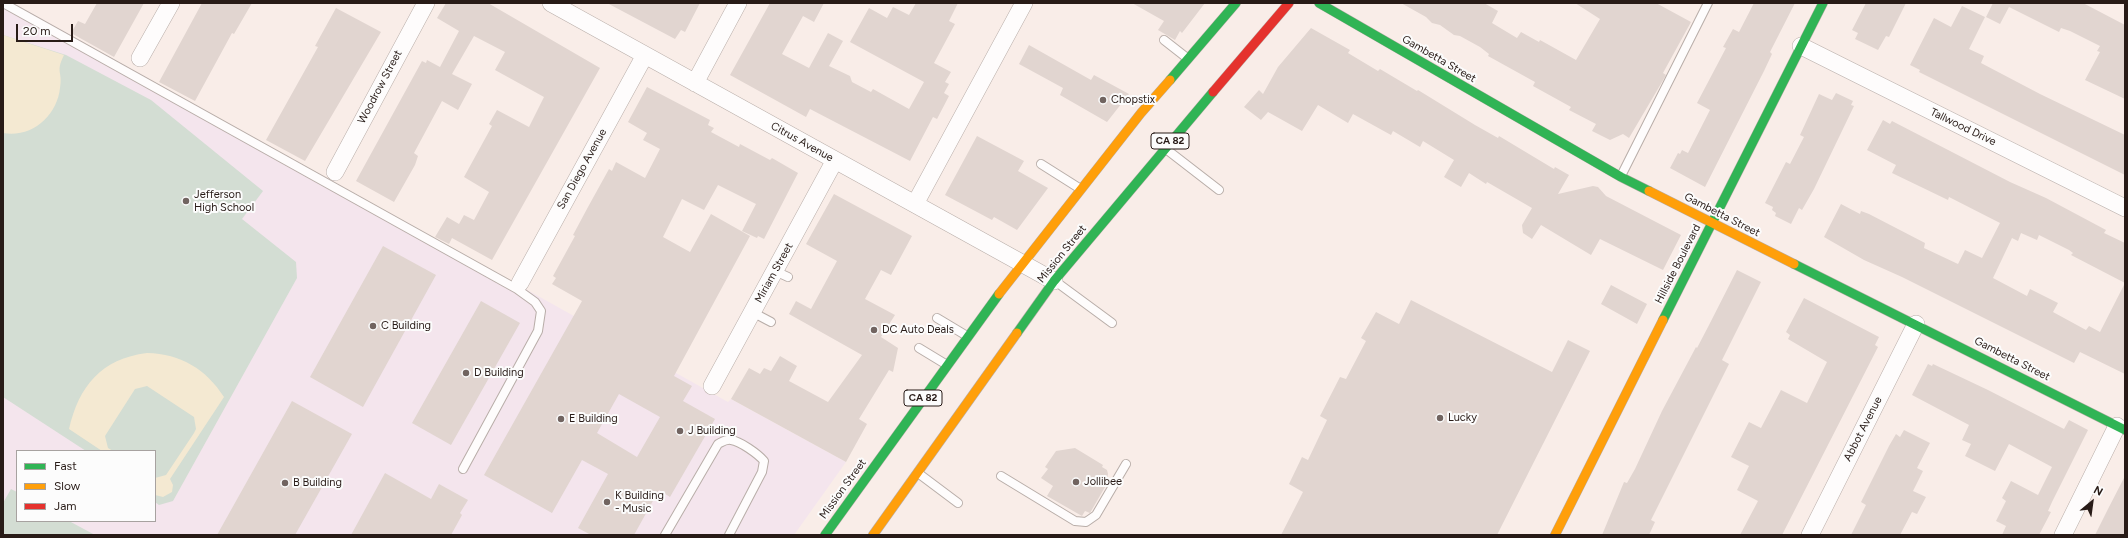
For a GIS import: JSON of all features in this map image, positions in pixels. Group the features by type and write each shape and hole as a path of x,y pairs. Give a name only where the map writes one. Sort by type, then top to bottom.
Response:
{"main road":[{"name":"Mission Street","path":"825,535 968,337 1024,263 1141,113 1236,3"},
{"name":"Mission Street","path":"873,535 1054,281 1164,148 1289,3"},
{"name":"Gambetta Street","path":"1319,3 1621,177 2121,428"},
{"name":"Hillside Boulevard","path":"1556,535 1823,3"}],"street":[{"path":"140,58 171,3"},
{"name":"Woodrow Street","path":"335,172 426,3"},
{"name":"Citrus Avenue","path":"551,3 1024,263 1054,281"},
{"path":"695,83 738,3"},
{"path":"915,204 1024,3"},
{"name":"Tallwood Drive","path":"1801,46 2125,208"},
{"name":"San Diego Avenue","path":"518,286 645,55"},
{"name":"Miriam Street","path":"712,386 752,312 781,274 835,160"},
{"name":"Abbot Avenue","path":"1810,535 1916,324"},
{"path":"2063,535 2121,428"}],"lane":[{"path":"3,3 518,286 535,302 541,311 541,322 538,331 463,469"},
{"path":"1621,177 1708,3"},
{"path":"1164,40 1188,58"},
{"path":"1164,148 1218,190"},
{"path":"1042,164 1082,190"},
{"path":"1054,281 1112,323"},
{"path":"752,312 770,322"},
{"path":"937,318 968,337"},
{"path":"919,348 948,365"},
{"path":"665,535 718,444 725,440 732,439 758,454 764,461 762,472 729,535"},
{"path":"1001,476 1075,521 1086,522 1096,515 1126,464"},
{"path":"917,472 958,503"}],"shaded area":[{"name":"Jefferson High School","path":"3,3 13,3 728,402 731,399 846,462 794,535 3,535"},
{"path":"3,35 66,55 151,100 263,191 242,219 296,262 297,278 173,501 159,505 156,503 156,450 84,450 3,397"},
{"path":"11,489 16,492 16,522 71,522 95,535 3,535 3,503"}],"sand":[{"path":"3,35 64,55 60,65 60,88 54,108 41,123 24,132 14,134 3,133"},
{"path":"147,353 171,356 182,360 201,371 209,378 224,397 170,479 173,485 172,492 163,497 156,495 156,478 166,475 194,433 196,429 194,417 147,386 135,389 105,436 108,448 111,450 100,450 69,429 79,400 94,377 117,361 131,356"}],"building":[{"path":"97,3 144,3 114,57 71,33 78,21 85,24"},
{"path":"202,3 252,3 234,34 232,33 195,101 159,82"},
{"path":"446,3 488,3 600,68 492,260 452,238 449,244 435,237 447,217 459,224 464,215 474,220 489,192 464,177 492,126 489,124 497,110 529,127 544,97 495,70 505,52 474,36 452,74 472,84 458,110 442,101 414,153 418,156 415,165 394,202 356,181 422,61 426,63 427,60 440,67 459,31 437,18"},
{"path":"607,3 700,3 685,32 681,30 675,39"},
{"path":"770,3 824,3 814,22 803,16 782,54 809,68 828,33 843,41 829,66 850,76 852,82 871,92 873,89 909,109 924,82 850,42 869,8 887,18 893,7 909,15 916,3 958,3 949,21 955,24 934,63 951,72 945,82 949,84 944,93 949,96 937,119 933,117 910,161 810,109 806,117 730,75"},
{"path":"1132,3 1205,3 1182,33 1180,31 1175,40 1158,30 1164,21"},
{"path":"1401,3 1484,3 1498,11 1492,23 1517,38 1521,32 1539,42 1540,40 1576,60 1600,19 1575,3 1656,3 1691,22 1663,73 1666,75 1629,138 1623,134 1610,140 1592,131 1596,124 1569,110 1571,107 1533,86 1535,82 1488,56 1489,54 1480,47 1460,36 1454,35 1440,25 1432,23 1426,17"},
{"path":"1754,3 1795,3 1770,52 1772,54 1764,71 1705,187 1670,168 1678,153 1680,154 1682,150 1688,153 1710,110 1697,103 1726,48 1723,47 1733,29 1739,32"},
{"path":"1866,3 1906,3 1889,37 1886,36 1878,50 1855,39 1858,33 1852,30"},
{"path":"1993,3 2083,3 2125,25 2125,99 2085,80 2100,52 2097,51 2100,46 2070,31 2061,28 2059,32 2009,7 2000,24 1986,17"},
{"path":"1962,6 1985,17 1969,49 1984,56 1981,63 2040,94 2125,135 2125,175 1919,72 1920,70 1910,65 1934,18 1951,27"},
{"path":"336,8 381,32 305,161 266,140 318,47 315,46"},
{"path":"1311,28 1350,50 1348,53 1378,71 1380,69 1498,138 1499,136 1554,169 1555,167 1569,175 1558,194 1593,186 1598,187 1606,196 1681,235 1663,270 1600,239 1591,255 1541,225 1532,239 1523,233 1522,225 1532,208 1487,182 1486,184 1469,173 1461,187 1444,177 1454,160 1423,141 1420,147 1393,131 1391,135 1353,114 1348,123 1318,105 1302,131 1268,112 1261,120 1244,107 1259,90 1263,94 1278,67"},
{"path":"1029,45 1091,80 1094,75 1129,94 1107,122 1060,95 1063,88 1019,64"},
{"path":"647,87 710,120 708,125 714,128 711,132 739,147 740,144 770,160 772,158 798,173 764,239 758,236 757,238 742,231 756,204 718,185 704,210 682,199 663,237 690,252 711,214 750,236 674,376 692,386 683,401 715,419 670,497 659,490 634,535 591,535 578,528 608,474 582,460 552,513 484,475 582,301 552,284 556,278 553,276 575,236 573,235 588,207 609,169 612,171 616,162 645,178 660,149 643,140 647,133 628,122","holes":["619,394 660,417 637,457 597,433"]},
{"path":"1836,93 1853,101 1851,105 1854,106 1814,189 1802,210 1799,208 1791,224 1775,216 1776,213 1772,210 1773,207 1765,203 1786,162 1790,164 1804,137 1800,135 1819,94 1832,100"},
{"path":"1883,120 1890,124 1892,121 2010,182 2046,198 2106,230 2104,233 2125,243 2125,283 2125,374 2080,352 2074,363 1902,277 1864,260 1824,237 1841,204 1860,214 1861,211 1869,214 1925,243 1924,248 1958,264 1965,250 1982,258 2000,223 1949,197 1948,200 1892,173 1896,165 1867,150","holes":["2021,233 2037,240 2039,235 2069,250 2073,253 2071,255 2125,283 2100,332 2089,326 2086,330 2053,312 2058,303 2030,289 2027,296 1993,278 2012,238 2018,241"]},
{"path":"977,136 1024,161 1018,171 1048,188 1017,230 994,217 992,220 945,195"},
{"path":"834,194 912,236 891,275 881,270 865,299 895,315 881,337 898,348 893,372 889,370 859,419 867,424 846,462 731,399 749,368 760,374 764,368 771,371 780,356 797,366 789,381 828,402 862,355 789,314 796,301 811,309 837,261 806,244"},
{"name":"C Building","path":"383,246 436,275 363,407 310,377"},
{"path":"1737,270 1761,282 1722,360 1729,364 1651,520 1655,522 1649,535 1602,535 1624,482 1627,483 1635,469 1662,411 1696,347 1697,348"},
{"path":"1611,285 1647,304 1637,324 1601,304"},
{"path":"1804,298 1879,337 1875,345 1878,347 1782,535 1740,535 1758,501 1737,490 1749,466 1731,457 1749,422 1761,428 1781,390 1807,403 1827,362 1788,339 1790,335 1786,332"},
{"name":"Lucky","path":"1411,300 1552,372 1568,340 1590,351 1497,535 1281,535 1303,492 1289,484 1302,457 1308,460 1327,420 1320,416 1340,377 1346,379 1366,341 1361,338 1376,312 1399,324"},
{"name":"D Building","path":"481,301 520,323 451,445 412,423"},
{"path":"1928,364 1932,366 1933,364 1988,390 2064,429 2069,420 2088,430 2052,502 2048,511 2051,512 2039,535 2002,535 2006,526 1996,521 2006,501 2002,498 2011,481 2038,495 2052,467 2009,444 1995,471 1965,456 1971,444 1962,440 1969,425 1912,395"},
{"name":"B Building","path":"292,401 352,434 295,535 217,535"},
{"path":"1904,430 1930,443 1917,468 1923,471 1913,491 1926,497 1917,514 1912,512 1900,535 1851,535 1866,505 1861,502 1889,446 1896,434 1900,437"},
{"name":"Jollibee","path":"1075,448 1103,465 1102,467 1107,470 1108,474 1105,487 1090,513 1085,511 1082,516 1047,496 1053,486 1041,478 1048,469 1045,467 1056,451"},
{"path":"385,473 431,499 439,484 468,500 460,513 462,515 451,535 351,535"},
{"path":"2125,476 2125,535 2095,535 2108,509"}],"traffic: fast":[{"path":"1170,80 1236,3"},
{"path":"1319,3 1621,177 1649,191"},
{"path":"1663,320 1823,3"},
{"path":"1017,333 1054,281 1213,92"},
{"path":"1794,264 2125,430"},
{"path":"825,535 999,294"}],"traffic: slow":[{"path":"999,294 1141,113 1170,80"},
{"path":"1649,191 1794,264"},
{"path":"1555,535 1663,320"},
{"path":"873,535 1017,333"}],"traffic: jam":[{"path":"1213,92 1289,3"}],"place":[{"name":"Chopstix","path":"1103,100"},
{"name":"Jefferson High School","path":"186,201"},
{"name":"C Building","path":"373,326"},
{"name":"DC Auto Deals","path":"874,330"},
{"name":"D Building","path":"466,373"},
{"name":"Lucky","path":"1440,418"},
{"name":"E Building","path":"561,419"},
{"name":"J Building","path":"680,431"},
{"name":"Jollibee","path":"1076,482"},
{"name":"B Building","path":"285,483"},
{"name":"K Building - Music","path":"607,502"}]}
